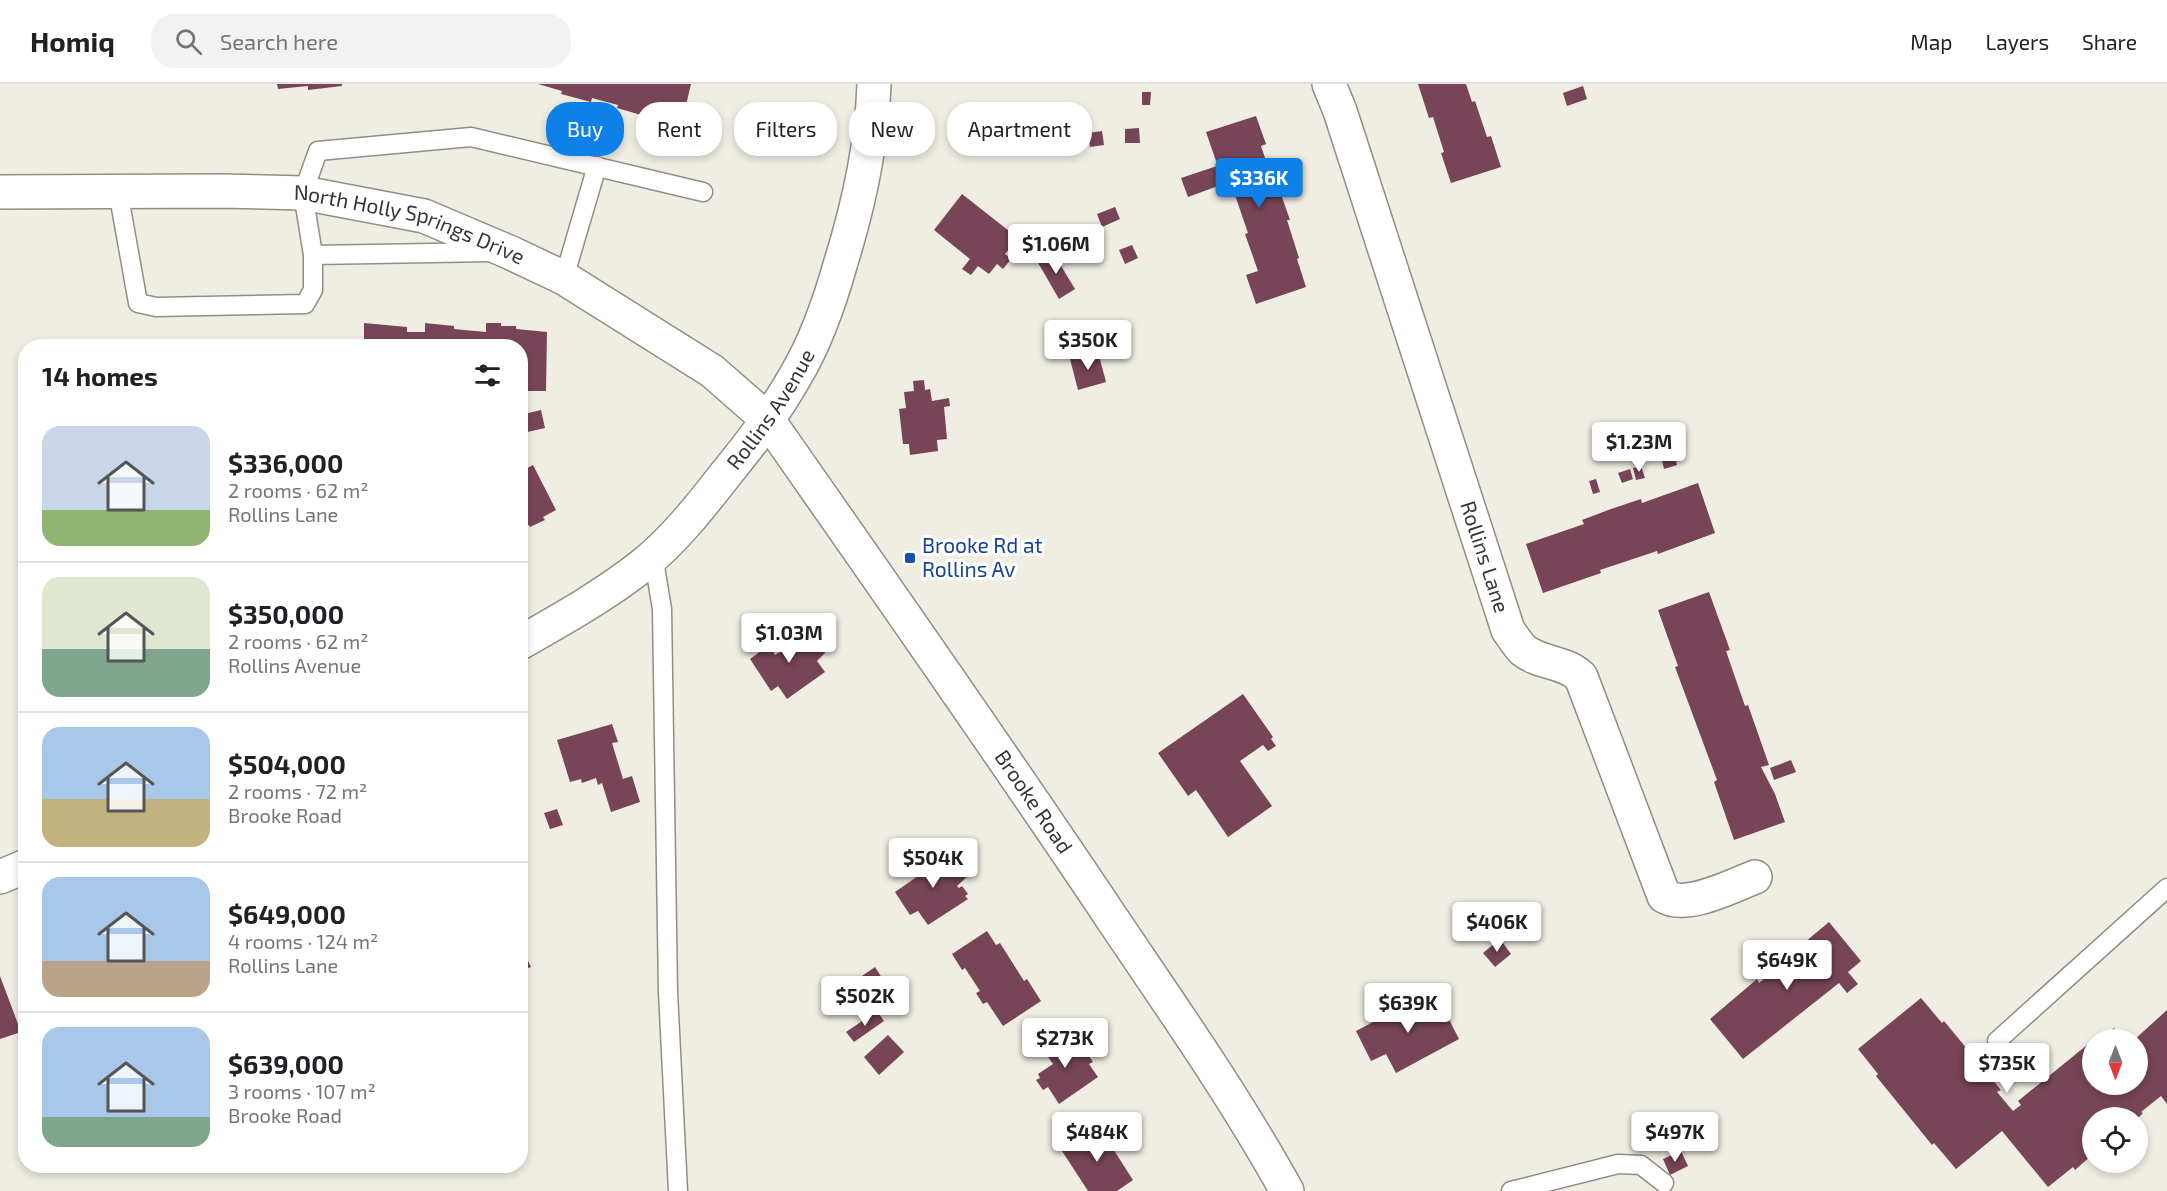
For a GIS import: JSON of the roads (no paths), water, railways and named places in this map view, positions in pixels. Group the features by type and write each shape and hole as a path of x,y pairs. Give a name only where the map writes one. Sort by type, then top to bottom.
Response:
{"street":[{"name":"Rollins Avenue","path":"528,638 585,605 643,565 678,533 768,420 806,356 831,296 852,226 865,168 874,84"},
{"name":"Rollins Lane","path":"1329,84 1340,111 1508,630 1523,650 1569,669 1581,677 1664,896 1674,901 1691,901 1755,878"},
{"name":"North Holly Springs Drive","path":"0,192 220,190 303,193 424,216 564,278 712,371 768,420"},
{"name":"Brooke Road","path":"768,420 1042,814 1207,1060 1262,1146 1287,1191"},
{"path":"0,877 18,869"}],"lane":[{"path":"118,190 138,303 156,307 305,304 313,290 313,255 303,193 318,151 471,137 703,192"},
{"path":"564,278 597,166"},
{"path":"313,255 509,252"},
{"path":"653,555 662,609 668,992 678,1191"},
{"path":"1997,1041 2167,888"},
{"path":"1511,1191 1618,1164 1641,1165 1664,1183"}],"place":[{"name":"Brooke Rd at Rollins Av","path":"910,558"}]}
